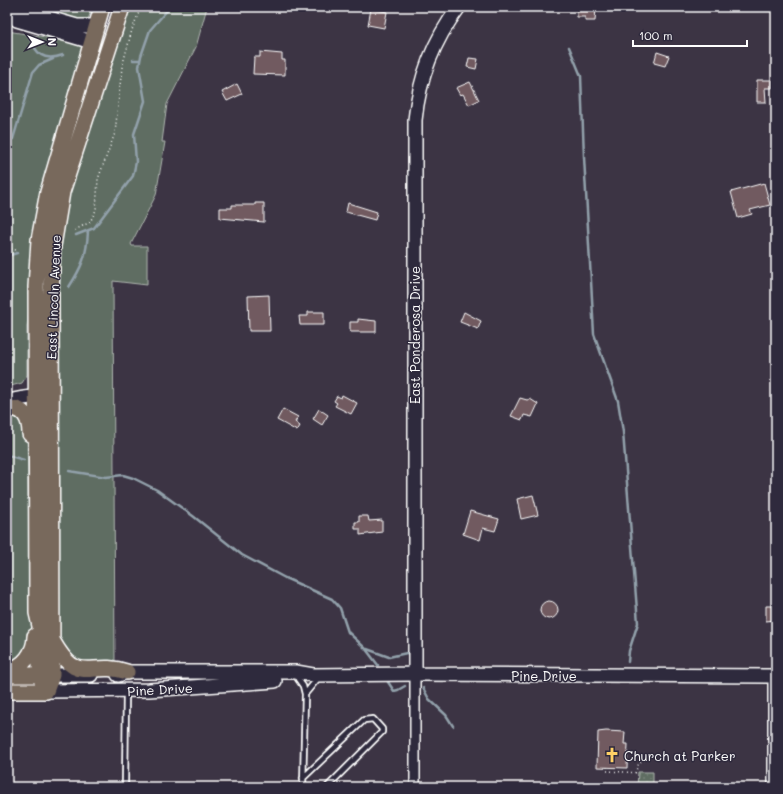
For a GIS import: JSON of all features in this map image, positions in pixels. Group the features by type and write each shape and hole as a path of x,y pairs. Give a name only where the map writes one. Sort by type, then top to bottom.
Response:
{"main road":[{"name":"East Lincoln Avenue","path":"46,675 52,640 51,501 41,392 36,287 40,230 50,182 102,7"},
{"name":"East Lincoln Avenue","path":"46,691 46,675 37,613 37,477 41,392 57,218 70,165 122,7"},
{"name":"East Ponderosa Drive","path":"416,674 414,129 419,93 428,63 441,36 459,7"},
{"path":"8,12 21,10 77,26 96,26"},
{"path":"8,12 17,20 92,42"},
{"path":"7,392 41,392"},
{"path":"7,402 41,392"},
{"path":"7,408 20,410 29,419 30,468 37,477"},
{"path":"7,670 23,662 33,651 37,613"},
{"path":"52,640 62,657 75,668 120,670 127,672"},
{"name":"Pine Drive","path":"7,674 120,675 127,672 296,672 317,675 416,674 774,676"},
{"name":"Pine Drive","path":"7,691 126,690 298,679 317,675"}],"street":[{"path":"414,787 416,674"},
{"path":"773,787 774,676"}],"lane":[{"path":"305,694 317,675"},
{"path":"298,679 305,694 303,787"},
{"path":"125,787 126,690"},
{"path":"303,778 364,720 373,719 382,729 382,732 327,787"}],"path":[{"path":"75,230 90,222 96,210 98,179 115,133 122,68 132,30 141,7"},
{"path":"7,248 16,250"},
{"path":"607,767 607,771 636,773 637,766 644,761"}],"green space":[{"path":"25,7 93,7 88,19 84,22"},
{"path":"128,7 207,7 196,47 167,104 162,142 165,142 156,195 131,244 132,246 147,246 147,285 113,281 115,668 80,666 58,642 56,277 63,211"},
{"path":"7,31 77,42 83,49 31,282 27,327 27,375 22,383 7,387"},
{"path":"7,412 15,412 27,427 28,498 32,552 32,634 29,650 7,667"},
{"path":"638,772 653,772 653,787 637,787"}],"building":[{"path":"577,7 596,7 595,21 585,21 585,17 577,17"},
{"path":"371,9 387,12 384,28 368,25"},
{"path":"260,52 282,54 282,60 285,60 285,75 253,74 254,57 260,57"},
{"path":"657,52 669,56 665,66 654,63"},
{"path":"469,58 478,59 476,69 467,67"},
{"path":"757,80 772,80 772,88 765,88 766,102 757,102"},
{"path":"470,82 479,100 469,105 463,94 460,95 456,88"},
{"path":"237,84 242,94 227,101 222,92"},
{"path":"764,183 770,205 750,210 752,214 738,218 731,192"},
{"path":"255,203 264,203 264,222 220,218 220,208 232,208 232,205 255,205"},
{"path":"348,203 377,212 375,220 346,212"},
{"path":"269,295 270,331 249,331 248,296"},
{"path":"308,312 324,312 324,325 300,325 299,316 308,316"},
{"path":"464,312 481,321 478,329 460,322"},
{"path":"358,319 376,321 376,332 350,332 350,322 358,322"},
{"path":"342,395 357,403 351,414 335,406 337,403 334,401 337,396 341,398"},
{"path":"520,398 527,400 530,399 538,404 532,417 524,415 522,420 511,416"},
{"path":"283,409 298,417 295,422 300,426 297,431 277,420"},
{"path":"319,409 328,415 322,425 313,419"},
{"path":"533,495 538,515 521,519 517,499"},
{"path":"470,511 499,519 495,531 483,528 480,540 463,534"},
{"path":"359,516 368,516 369,521 382,520 382,532 360,535 360,529 355,529 355,522 359,522"},
{"path":"545,601 553,601 558,606 556,617 553,619 545,619 540,614 540,606"},
{"path":"766,606 775,606 775,620 766,621"},
{"name":"Church at Parker","path":"598,732 625,732 624,744 628,744 627,768 597,767"}],"waterway":[{"path":"76,235 94,228 133,176 136,162 134,134 145,101 139,67 141,56 150,30 170,7"},
{"path":"29,36 34,48 41,55 50,58 63,55"},
{"path":"569,47 581,76 594,334 618,401 623,432 638,623 629,651 628,662"},
{"path":"13,139 33,72 39,65 53,59"},
{"path":"133,60 140,60"},
{"path":"69,287 83,260 88,231"},
{"path":"7,256 17,253"},
{"path":"7,455 24,460"},
{"path":"69,471 106,477 123,475 133,478 157,490 193,516 242,555 285,578 332,599 340,608 348,632 365,648 378,665"},
{"path":"367,649 389,657 411,652"},
{"path":"386,679 394,691 405,686"},
{"path":"423,688 429,699 446,715 453,726"},
{"path":"7,710 8,701"}],"place":[{"name":"Church at Parker","path":"612,755"}]}
